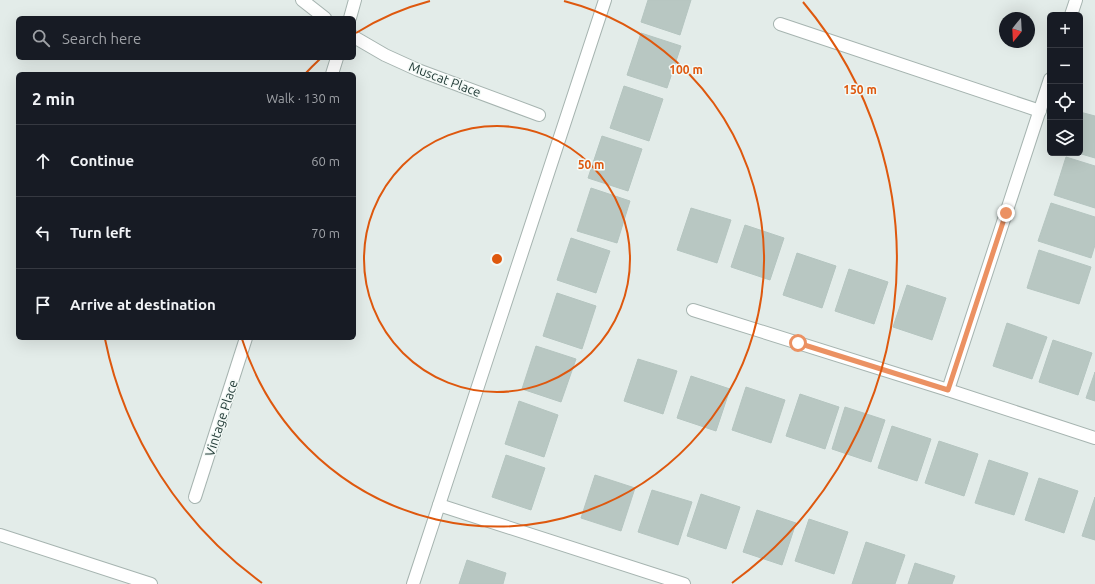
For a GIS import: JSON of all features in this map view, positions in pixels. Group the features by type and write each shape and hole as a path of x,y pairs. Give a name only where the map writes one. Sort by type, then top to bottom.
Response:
{"street":[{"path":"302,0 322,16"},
{"path":"351,16 356,0"},
{"path":"413,584 605,0"},
{"path":"1072,12 1076,0"},
{"path":"780,24 1040,111"},
{"name":"Muscat Place","path":"356,38 385,55 418,70 539,115"},
{"path":"333,72 336,60"},
{"path":"948,390 1048,84"},
{"path":"693,310 1095,438"},
{"name":"Vintage Place","path":"195,497 245,340"},
{"path":"439,505 684,584"},
{"path":"0,536 151,584"}],"building":[{"path":"648,0 691,0 680,35 641,22"},
{"path":"641,33 681,46 667,88 627,75"},
{"path":"624,86 663,99 649,141 610,128"},
{"path":"1083,113 1095,116 1095,158 1083,154"},
{"path":"602,136 642,149 628,191 588,178"},
{"path":"1066,157 1095,166 1095,208 1054,195"},
{"path":"591,188 630,201 617,243 577,231"},
{"path":"1051,203 1095,217 1095,245 1091,258 1038,241"},
{"path":"691,208 731,220 717,263 677,250"},
{"path":"745,225 784,238 770,280 731,267"},
{"path":"571,238 610,251 596,293 557,280"},
{"path":"1039,250 1091,267 1079,304 1027,288"},
{"path":"797,253 836,266 822,308 783,295"},
{"path":"849,269 888,282 874,324 835,311"},
{"path":"907,285 946,298 932,340 893,327"},
{"path":"557,293 596,306 582,349 543,336"},
{"path":"1007,323 1047,337 1032,379 993,366"},
{"path":"1053,340 1092,353 1078,395 1039,382"},
{"path":"536,346 576,359 561,402 522,389"},
{"path":"638,359 677,371 663,414 624,401"},
{"path":"1095,372 1095,401 1086,398"},
{"path":"691,376 730,389 716,431 677,418"},
{"path":"746,387 785,400 771,443 732,430"},
{"path":"800,394 839,407 825,449 786,436"},
{"path":"519,401 558,415 544,457 505,444"},
{"path":"845,407 885,420 871,462 832,449"},
{"path":"892,426 931,439 917,481 878,468"},
{"path":"939,441 978,454 964,496 925,483"},
{"path":"506,455 545,468 531,510 492,497"},
{"path":"989,460 1028,473 1014,515 975,503"},
{"path":"595,475 635,488 621,531 581,518"},
{"path":"1039,478 1078,491 1064,533 1025,520"},
{"path":"652,490 692,502 678,545 638,532"},
{"path":"701,494 740,507 726,549 687,536"},
{"path":"1095,497 1095,540 1082,536"},
{"path":"757,510 796,523 782,565 743,552"},
{"path":"809,519 848,532 834,574 795,561"},
{"path":"866,542 905,555 895,584 852,584"},
{"path":"467,560 506,573 503,584 459,584"},
{"path":"915,563 955,576 952,584 908,584"}],"route":[{"path":"798,343 948,390 1006,213"}]}
